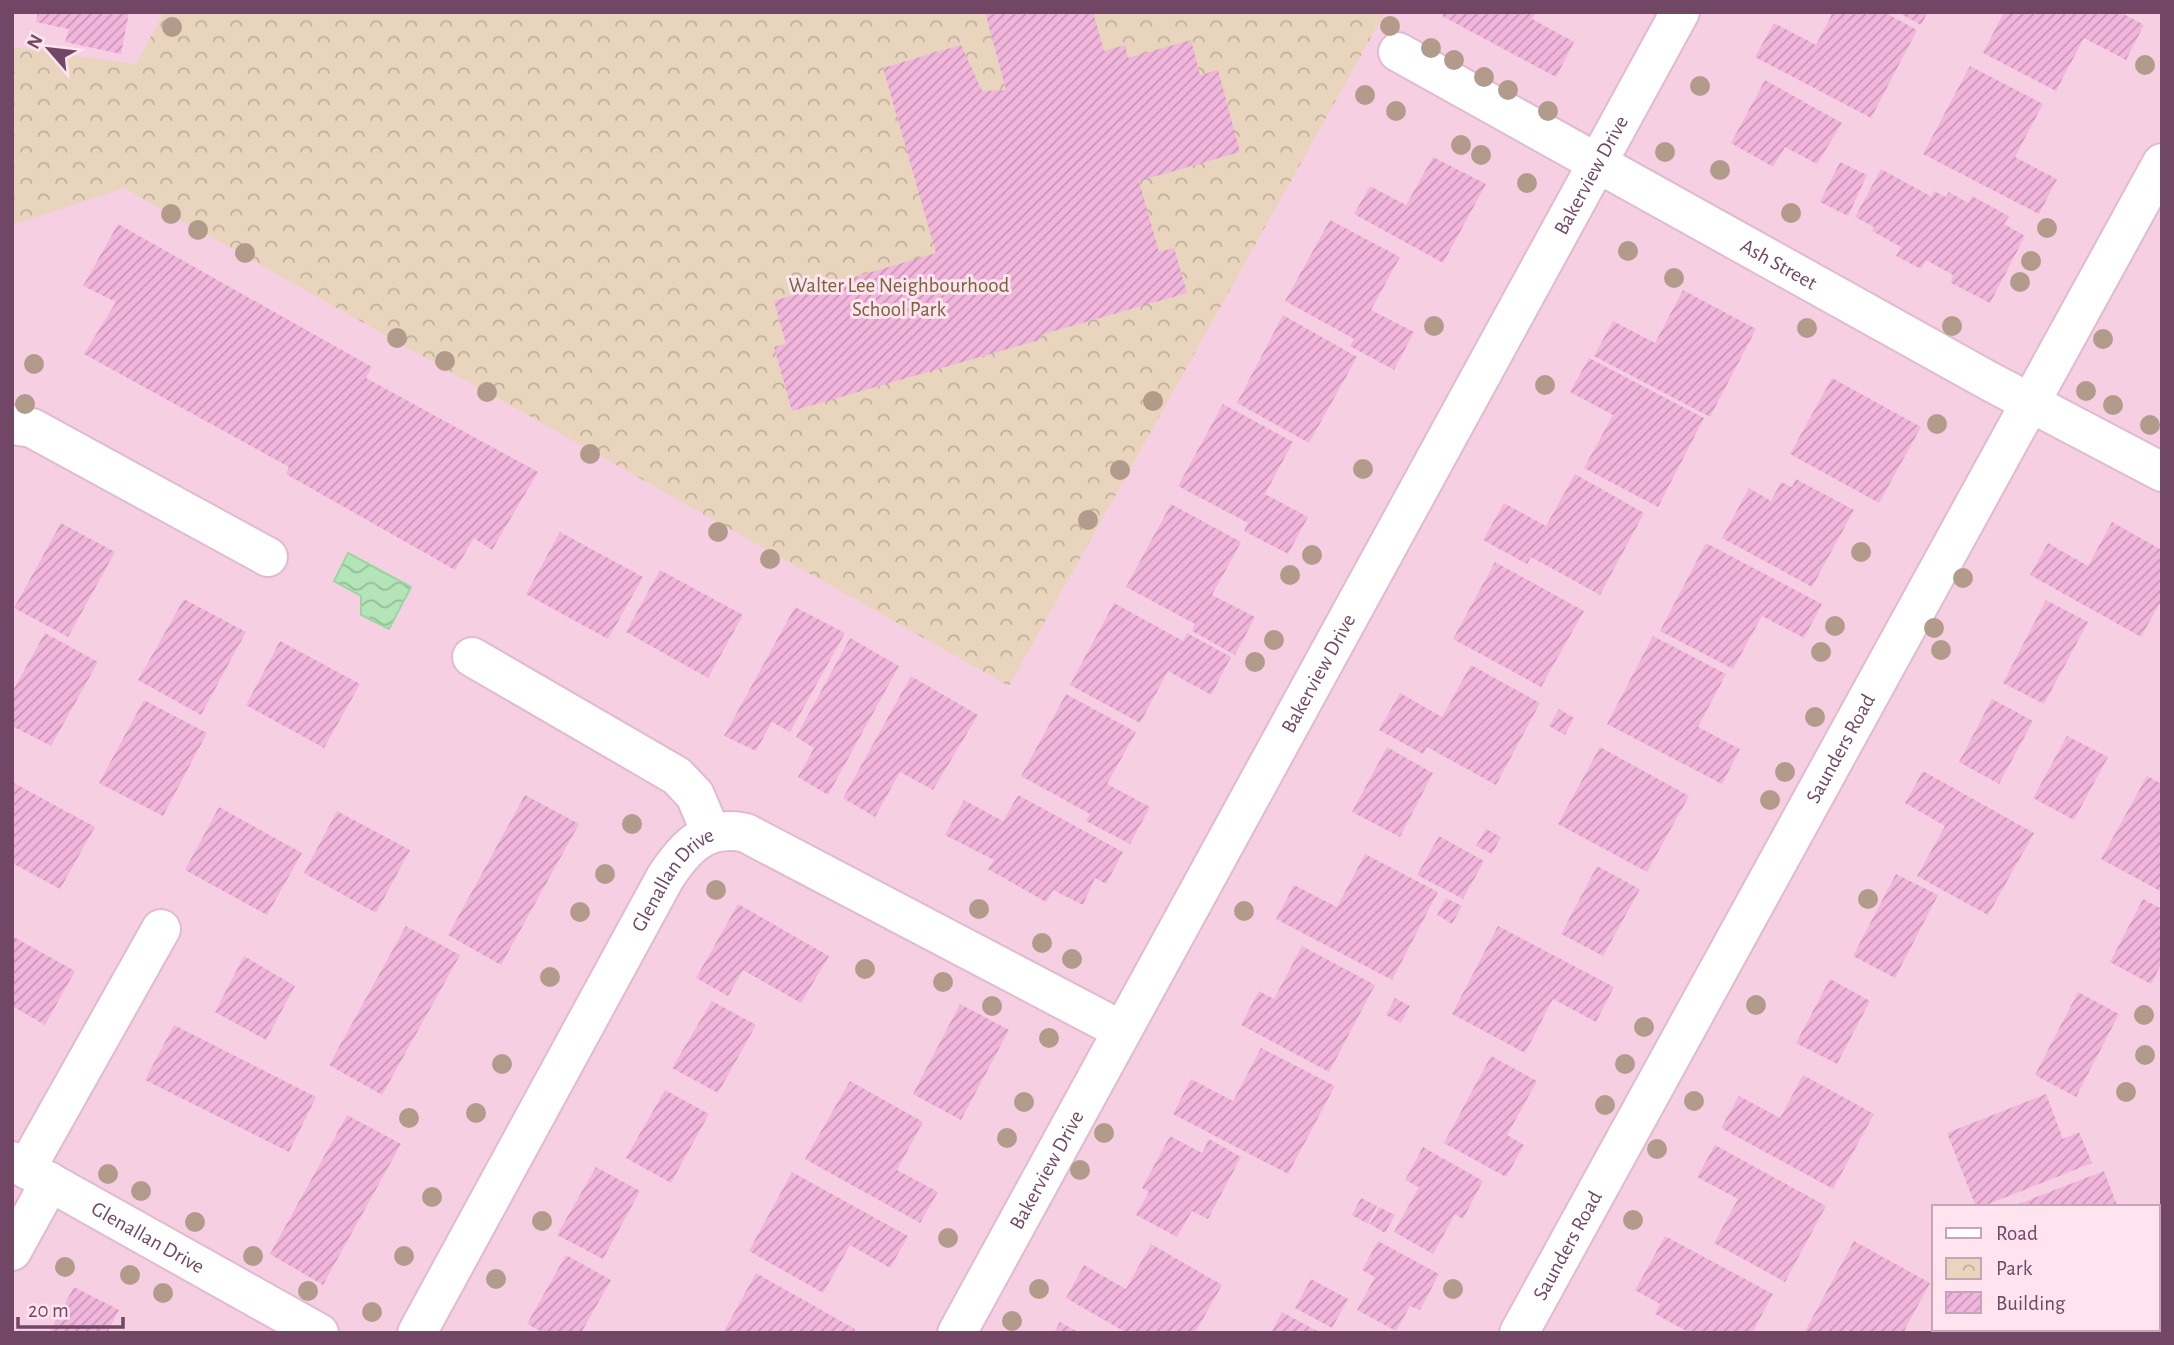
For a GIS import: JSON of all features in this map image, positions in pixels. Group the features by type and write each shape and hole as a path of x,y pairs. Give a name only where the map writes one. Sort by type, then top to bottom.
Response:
{"street":[{"name":"Bakerview Drive","path":"957,1333 1680,12"},
{"name":"Ash Street","path":"1398,51 2029,403 2162,472"},
{"name":"Saunders Road","path":"1527,1330 2029,403 2162,163"},
{"path":"12,425 32,428 268,557"},
{"path":"472,657 677,776 695,796 711,833"},
{"name":"Glenallan Drive","path":"417,1333 665,878 677,860 693,844 711,833 720,830 746,833 1121,1030"},
{"path":"12,1251 29,1171 161,929"},
{"name":"Glenallan Drive","path":"29,1171 319,1333"}],"shaded area":[{"path":"12,12 2162,12 2162,1333 12,1333"}],"green space":[{"name":"Walter Lee Neighbourhood School Park","path":"164,12 1385,12 1009,686 124,188 12,225 12,47 136,64"}],"water":[{"path":"348,553 411,587 389,629 361,615 361,596 334,581"}],"building":[{"path":"38,12 129,12 121,54 65,42 69,29 36,22"},
{"path":"985,12 1093,12 1104,51 1125,45 1128,58 1191,40 1200,75 1218,70 1240,152 1139,181 1159,252 1174,248 1187,293 1040,335 1042,339 792,411 774,347 786,344 774,301 936,253 883,68 961,45 982,91 1006,90"},
{"path":"1444,12 1536,12 1532,19 1574,42 1556,77 1442,16"},
{"path":"1833,12 1884,12 1917,30 1871,118 1755,57 1774,23 1816,45"},
{"path":"1897,12 1928,12 1921,25"},
{"path":"2004,12 2120,12 2144,25 2126,60 2084,38 2056,91 1983,53"},
{"path":"1970,66 2043,104 2015,157 2057,179 2039,214 1923,154"},
{"path":"1765,80 1842,123 1817,164 1785,147 1773,167 1731,143"},
{"path":"1433,157 1486,184 1443,263 1354,214 1370,186 1406,205"},
{"path":"1840,162 1867,175 1848,216 1820,202"},
{"path":"1881,169 1932,197 1934,191 1946,197 1949,192 1968,203 1972,196 2009,216 2004,224 2025,236 1990,303 1951,283 1953,275 1926,260 1921,269 1896,256 1901,247 1872,231 1874,227 1855,217"},
{"path":"1330,220 1400,257 1371,310 1414,332 1394,370 1350,346 1354,339 1285,301"},
{"path":"118,224 372,367 366,378 538,472 492,550 474,538 455,570 286,474 289,467 84,354 116,302 83,286"},
{"path":"1683,290 1756,329 1710,417 1594,356 1613,321 1655,343"},
{"path":"1283,315 1357,357 1309,443 1237,403"},
{"path":"1589,358 1704,418 1658,507 1584,468 1613,415 1570,392"},
{"path":"1832,378 1921,427 1879,503 1790,454"},
{"path":"1223,404 1293,442 1265,494 1308,517 1288,554 1244,531 1248,523 1178,486"},
{"path":"1575,474 1644,513 1600,595 1531,557 1527,564 1483,540 1504,503 1546,526"},
{"path":"1796,479 1854,510 1812,587 1722,538 1749,488 1771,501 1781,482 1792,487"},
{"path":"1171,504 1241,542 1212,595 1255,617 1235,655 1192,631 1195,624 1126,587"},
{"path":"2112,522 2162,550 2162,599 2141,637 2030,575 2048,543 2088,566"},
{"path":"61,523 115,552 68,637 14,608"},
{"path":"560,532 643,577 608,639 526,594"},
{"path":"1706,543 1822,604 1804,638 1762,616 1733,669 1660,631"},
{"path":"1495,562 1584,611 1541,687 1453,639"},
{"path":"660,570 743,615 708,678 626,632"},
{"path":"184,599 246,632 201,715 138,680"},
{"path":"2046,600 2088,622 2044,704 2003,683"},
{"path":"1114,603 1183,641 1187,633 1231,657 1211,695 1168,671 1140,723 1070,685"},
{"path":"795,607 845,633 790,732 772,722 756,751 724,736"},
{"path":"45,633 98,662 51,746 12,726 12,692"},
{"path":"1653,636 1726,674 1698,727 1740,749 1722,784 1607,724"},
{"path":"850,638 899,666 828,795 798,777 814,748 796,737"},
{"path":"280,641 360,684 324,748 246,705"},
{"path":"1471,665 1540,703 1496,785 1427,747 1423,754 1379,730 1400,693 1442,717"},
{"path":"911,676 978,715 933,790 900,772 875,817 843,798"},
{"path":"1066,694 1136,732 1107,784 1150,807 1130,844 1086,821 1090,814 1021,776"},
{"path":"1992,699 2033,721 1999,784 1959,762"},
{"path":"144,700 207,733 163,816 99,783"},
{"path":"1559,709 1574,718 1565,735 1549,726"},
{"path":"2067,736 2108,757 2074,820 2033,798"},
{"path":"1387,747 1433,773 1400,837 1352,812"},
{"path":"1600,747 1689,796 1647,872 1558,824"},
{"path":"1923,771 2034,833 1988,915 1917,876 1945,826 1905,803"},
{"path":"2147,776 2162,784 2162,892 2101,859"},
{"path":"12,782 95,827 60,889 12,863"},
{"path":"525,795 579,824 501,965 448,935"},
{"path":"1018,795 1123,852 1106,884 1095,878 1083,905 1053,890 1046,902 988,869 994,860 945,835 964,800 1003,821"},
{"path":"219,807 302,853 267,915 185,870"},
{"path":"337,811 410,850 376,913 304,873"},
{"path":"1486,829 1501,837 1492,854 1476,846"},
{"path":"1439,836 1484,861 1463,899 1417,875"},
{"path":"1365,854 1438,892 1392,980 1276,919 1294,885 1337,907"},
{"path":"1597,866 1640,889 1603,956 1561,934"},
{"path":"1896,874 1938,895 1895,978 1853,956"},
{"path":"1446,898 1462,906 1452,924 1437,915"},
{"path":"2143,899 2162,909 2162,963 2151,984 2110,962"},
{"path":"738,904 829,956 801,1003 743,970 728,996 696,978"},
{"path":"406,926 460,955 382,1095 329,1065"},
{"path":"1498,926 1614,987 1596,1022 1553,999 1525,1053 1452,1014"},
{"path":"12,936 75,971 45,1025 12,1006"},
{"path":"1302,946 1375,985 1329,1072 1241,1025 1259,991 1274,999"},
{"path":"244,956 295,986 266,1040 215,1012"},
{"path":"1830,979 1870,1001 1837,1064 1796,1043"},
{"path":"2078,992 2119,1014 2076,1097 2035,1075"},
{"path":"1395,998 1410,1006 1401,1023 1386,1015"},
{"path":"712,1001 756,1025 718,1093 672,1068"},
{"path":"960,1004 1009,1030 961,1120 913,1094"},
{"path":"174,1025 316,1097 289,1152 145,1080"},
{"path":"1261,1048 1335,1086 1288,1174 1173,1114 1191,1079 1233,1101"},
{"path":"1491,1056 1537,1081 1507,1135 1524,1145 1506,1177 1444,1143"},
{"path":"1803,1075 1874,1114 1833,1189 1721,1128 1739,1096 1780,1118"},
{"path":"850,1081 923,1122 897,1170 938,1192 920,1223 805,1159"},
{"path":"665,1090 709,1114 671,1183 626,1158"},
{"path":"2046,1094 2063,1139 2079,1132 2092,1163 1986,1205 1975,1205 1947,1133"},
{"path":"347,1115 401,1144 323,1285 270,1254"},
{"path":"1170,1136 1202,1153 1209,1139 1241,1157 1208,1219 1192,1211 1177,1237 1136,1215 1149,1192 1142,1188"},
{"path":"1715,1145 1826,1206 1785,1282 1714,1243 1738,1199 1697,1177"},
{"path":"1423,1147 1483,1181 1463,1219 1455,1214 1433,1254 1394,1232 1419,1187 1405,1180"},
{"path":"596,1167 640,1191 603,1259 557,1235"},
{"path":"2104,1171 2117,1205 2016,1205"},
{"path":"792,1172 908,1236 890,1268 850,1245 823,1293 749,1251"},
{"path":"1361,1198 1377,1206 1368,1224 1352,1215"},
{"path":"1379,1207 1395,1215 1385,1233 1370,1224"},
{"path":"1665,1236 1773,1294 1752,1333 1690,1333 1655,1314 1660,1304 1635,1290"},
{"path":"1378,1241 1439,1274 1420,1310 1410,1306 1396,1331 1357,1310 1375,1277 1362,1270"},
{"path":"1854,1241 1930,1283 1903,1333 1853,1333 1847,1330 1846,1333 1804,1333"},
{"path":"1151,1244 1222,1285 1195,1333 1127,1333 1066,1298 1084,1265 1126,1289"},
{"path":"566,1255 611,1280 581,1333 544,1333 527,1324"},
{"path":"2160,1261 2162,1262 2162,1314 2160,1313"},
{"path":"756,1273 855,1329 853,1333 723,1333"},
{"path":"1311,1279 1348,1299 1332,1328 1295,1308"},
{"path":"74,1287 119,1310 107,1333 49,1333"},
{"path":"1282,1312 1321,1333 1271,1333"},
{"path":"1060,1322 1080,1333 1054,1333"},
{"path":"1932,1328 1932,1331 1982,1333 1930,1333"}]}
